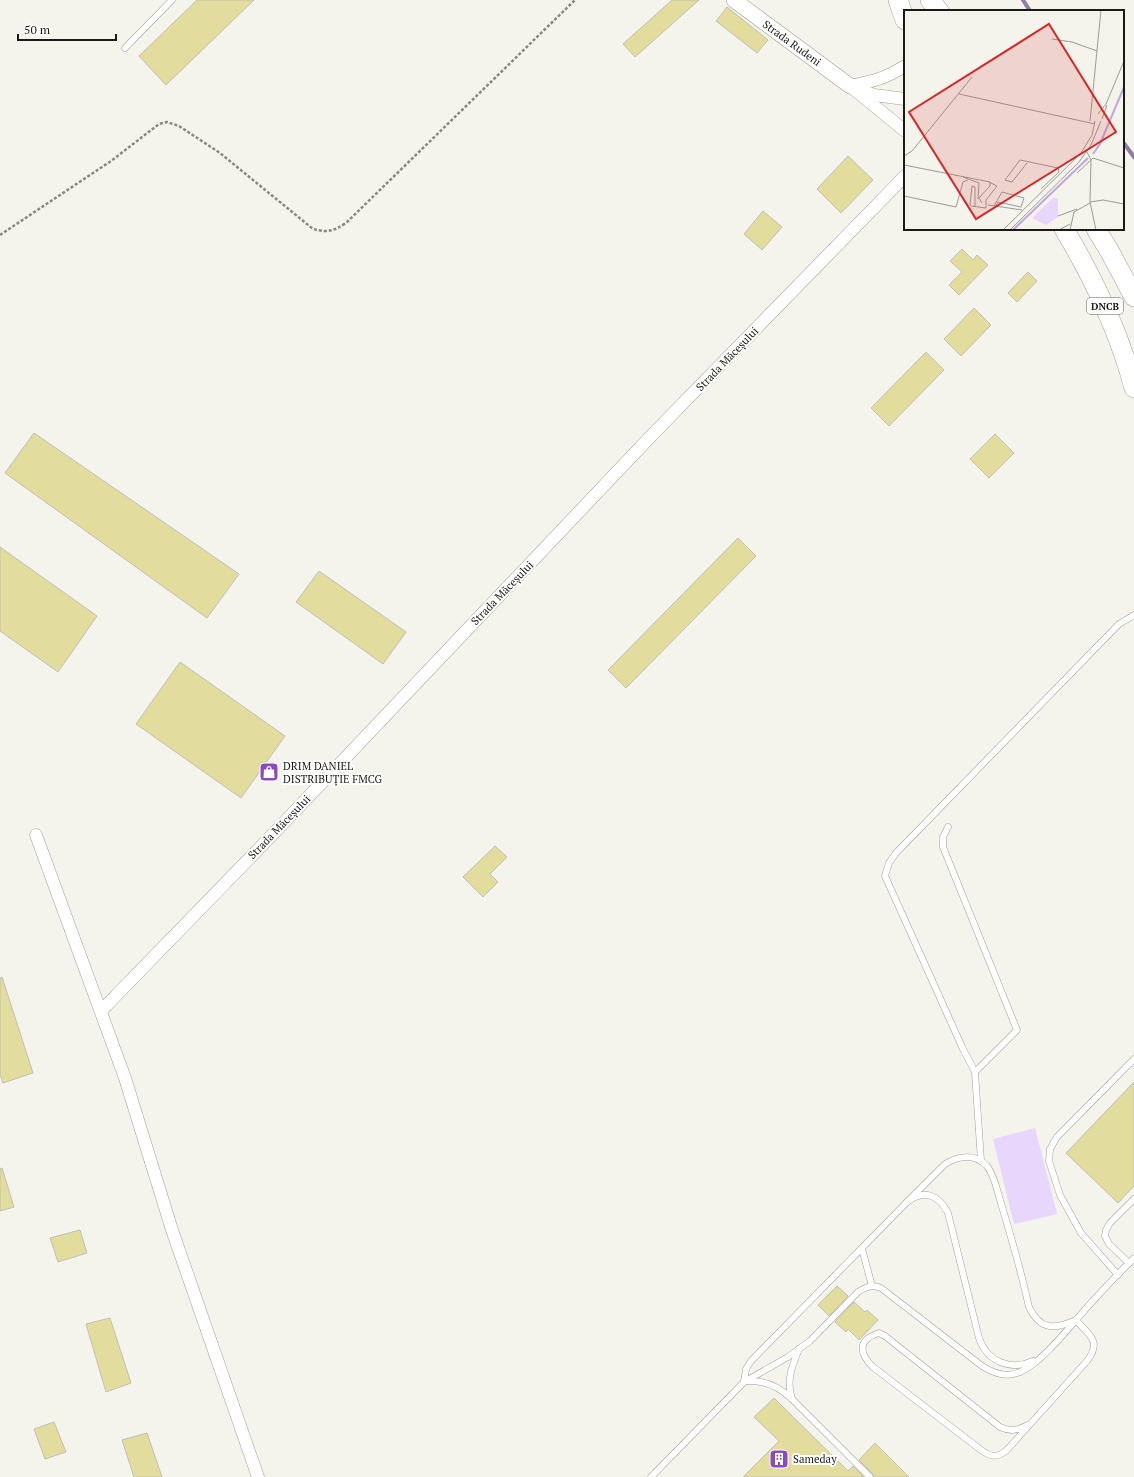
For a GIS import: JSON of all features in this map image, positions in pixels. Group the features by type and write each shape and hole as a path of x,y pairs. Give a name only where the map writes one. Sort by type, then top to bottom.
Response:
{"main road":[{"path":"898,0 904,17"},
{"path":"930,0 938,10"},
{"name":"DNCB","path":"1065,230 1092,279 1112,321 1129,368 1134,388"},
{"name":"DNCB","path":"1097,230 1134,297"}],"street":[{"name":"Strada Rudeni","path":"734,0 850,86"},
{"path":"850,86 879,80 890,76 904,67"},
{"path":"850,86 874,95 904,100"},
{"path":"850,86 904,130"},
{"name":"Strada Măceșului","path":"102,1011 652,435 904,177"},
{"path":"36,835 102,1011 125,1078 172,1230 258,1477"}],"lane":[{"path":"125,48 172,0"},
{"path":"981,1161 975,1072 885,876 888,863 1119,624 1134,615"},
{"path":"948,827 943,837 942,847 1016,1030 975,1072"},
{"path":"1118,1275 1081,1233 1060,1195 1049,1161 1050,1148 1057,1137 1134,1059"},
{"path":"744,1382 746,1369 751,1361 945,1164 955,1158 971,1157 981,1161 988,1167 993,1177 1029,1307 1033,1314 1045,1325 1051,1327 1058,1327 1076,1320"},
{"path":"907,1202 918,1195 929,1195 943,1204 948,1213 979,1338 985,1350 995,1359 1008,1365 1017,1366 1041,1357"},
{"path":"1129,1263 1109,1244 1105,1236 1106,1230 1110,1223 1134,1199"},
{"path":"862,1249 872,1286"},
{"path":"652,1477 744,1382 800,1349 810,1341 858,1292 867,1287 872,1286 881,1288 988,1370 1000,1374 1013,1374 1020,1372 1041,1357 1134,1258"},
{"path":"1028,1425 1013,1430 1006,1430 1000,1427 885,1336 879,1333 872,1335 866,1341 862,1349 863,1354 870,1364 987,1455 993,1457 999,1456 1006,1451 1094,1352 1095,1344 1076,1320"},
{"path":"792,1399 789,1391 790,1374 800,1349"},
{"path":"744,1382 757,1380 776,1386 792,1399 870,1477"}],"path":[{"path":"0,236 111,161 159,124 167,122 179,126 220,153 313,229 324,232 335,229 352,217 575,0"}],"shaded area":[{"path":"1035,1128 1057,1214 1014,1224 993,1139"}],"building":[{"path":"197,0 254,0 166,85 139,56"},
{"path":"672,0 699,0 635,57 623,44"},
{"path":"727,7 768,40 757,53 716,21"},
{"path":"848,156 873,180 841,213 817,189"},
{"path":"763,211 782,227 762,250 744,234"},
{"path":"962,249 973,260 977,255 988,265 959,295 949,285 962,272 950,261"},
{"path":"1028,272 1037,281 1017,302 1008,293"},
{"path":"974,308 991,325 961,356 944,339"},
{"path":"926,352 944,370 889,426 871,408"},
{"path":"34,433 239,574 207,618 5,473"},
{"path":"995,434 1014,453 989,478 970,459"},
{"path":"738,538 756,556 626,688 608,670"},
{"path":"0,547 97,616 58,672 0,631"},
{"path":"319,571 406,632 383,664 296,602"},
{"path":"180,662 285,736 241,798 136,724"},
{"path":"495,846 507,857 490,874 498,882 483,897 463,877"},
{"path":"2,977 33,1073 3,1083 0,1075 0,978"},
{"path":"1134,1082 1134,1186 1118,1203 1066,1153"},
{"path":"2,1168 14,1207 0,1211 0,1169"},
{"path":"80,1230 87,1253 58,1262 50,1238"},
{"path":"837,1286 848,1296 829,1316 818,1305"},
{"path":"854,1302 865,1312 867,1310 878,1320 859,1340 848,1329 846,1332 835,1322"},
{"path":"110,1318 131,1383 106,1392 86,1324"},
{"path":"774,1398 848,1471 853,1466 864,1477 743,1477 779,1441 754,1417"},
{"path":"54,1422 66,1452 45,1459 34,1429"},
{"path":"147,1433 162,1477 134,1477 122,1440"},
{"path":"875,1443 909,1477 874,1477 873,1474 859,1460"}],"waterway":[{"path":"1023,0 1029,10"},
{"path":"1124,143 1134,157"}],"place":[{"name":"DRIM DANIEL DISTRIBUȚIE FMCG","path":"269,772"},
{"name":"Sameday","path":"779,1459"}]}
